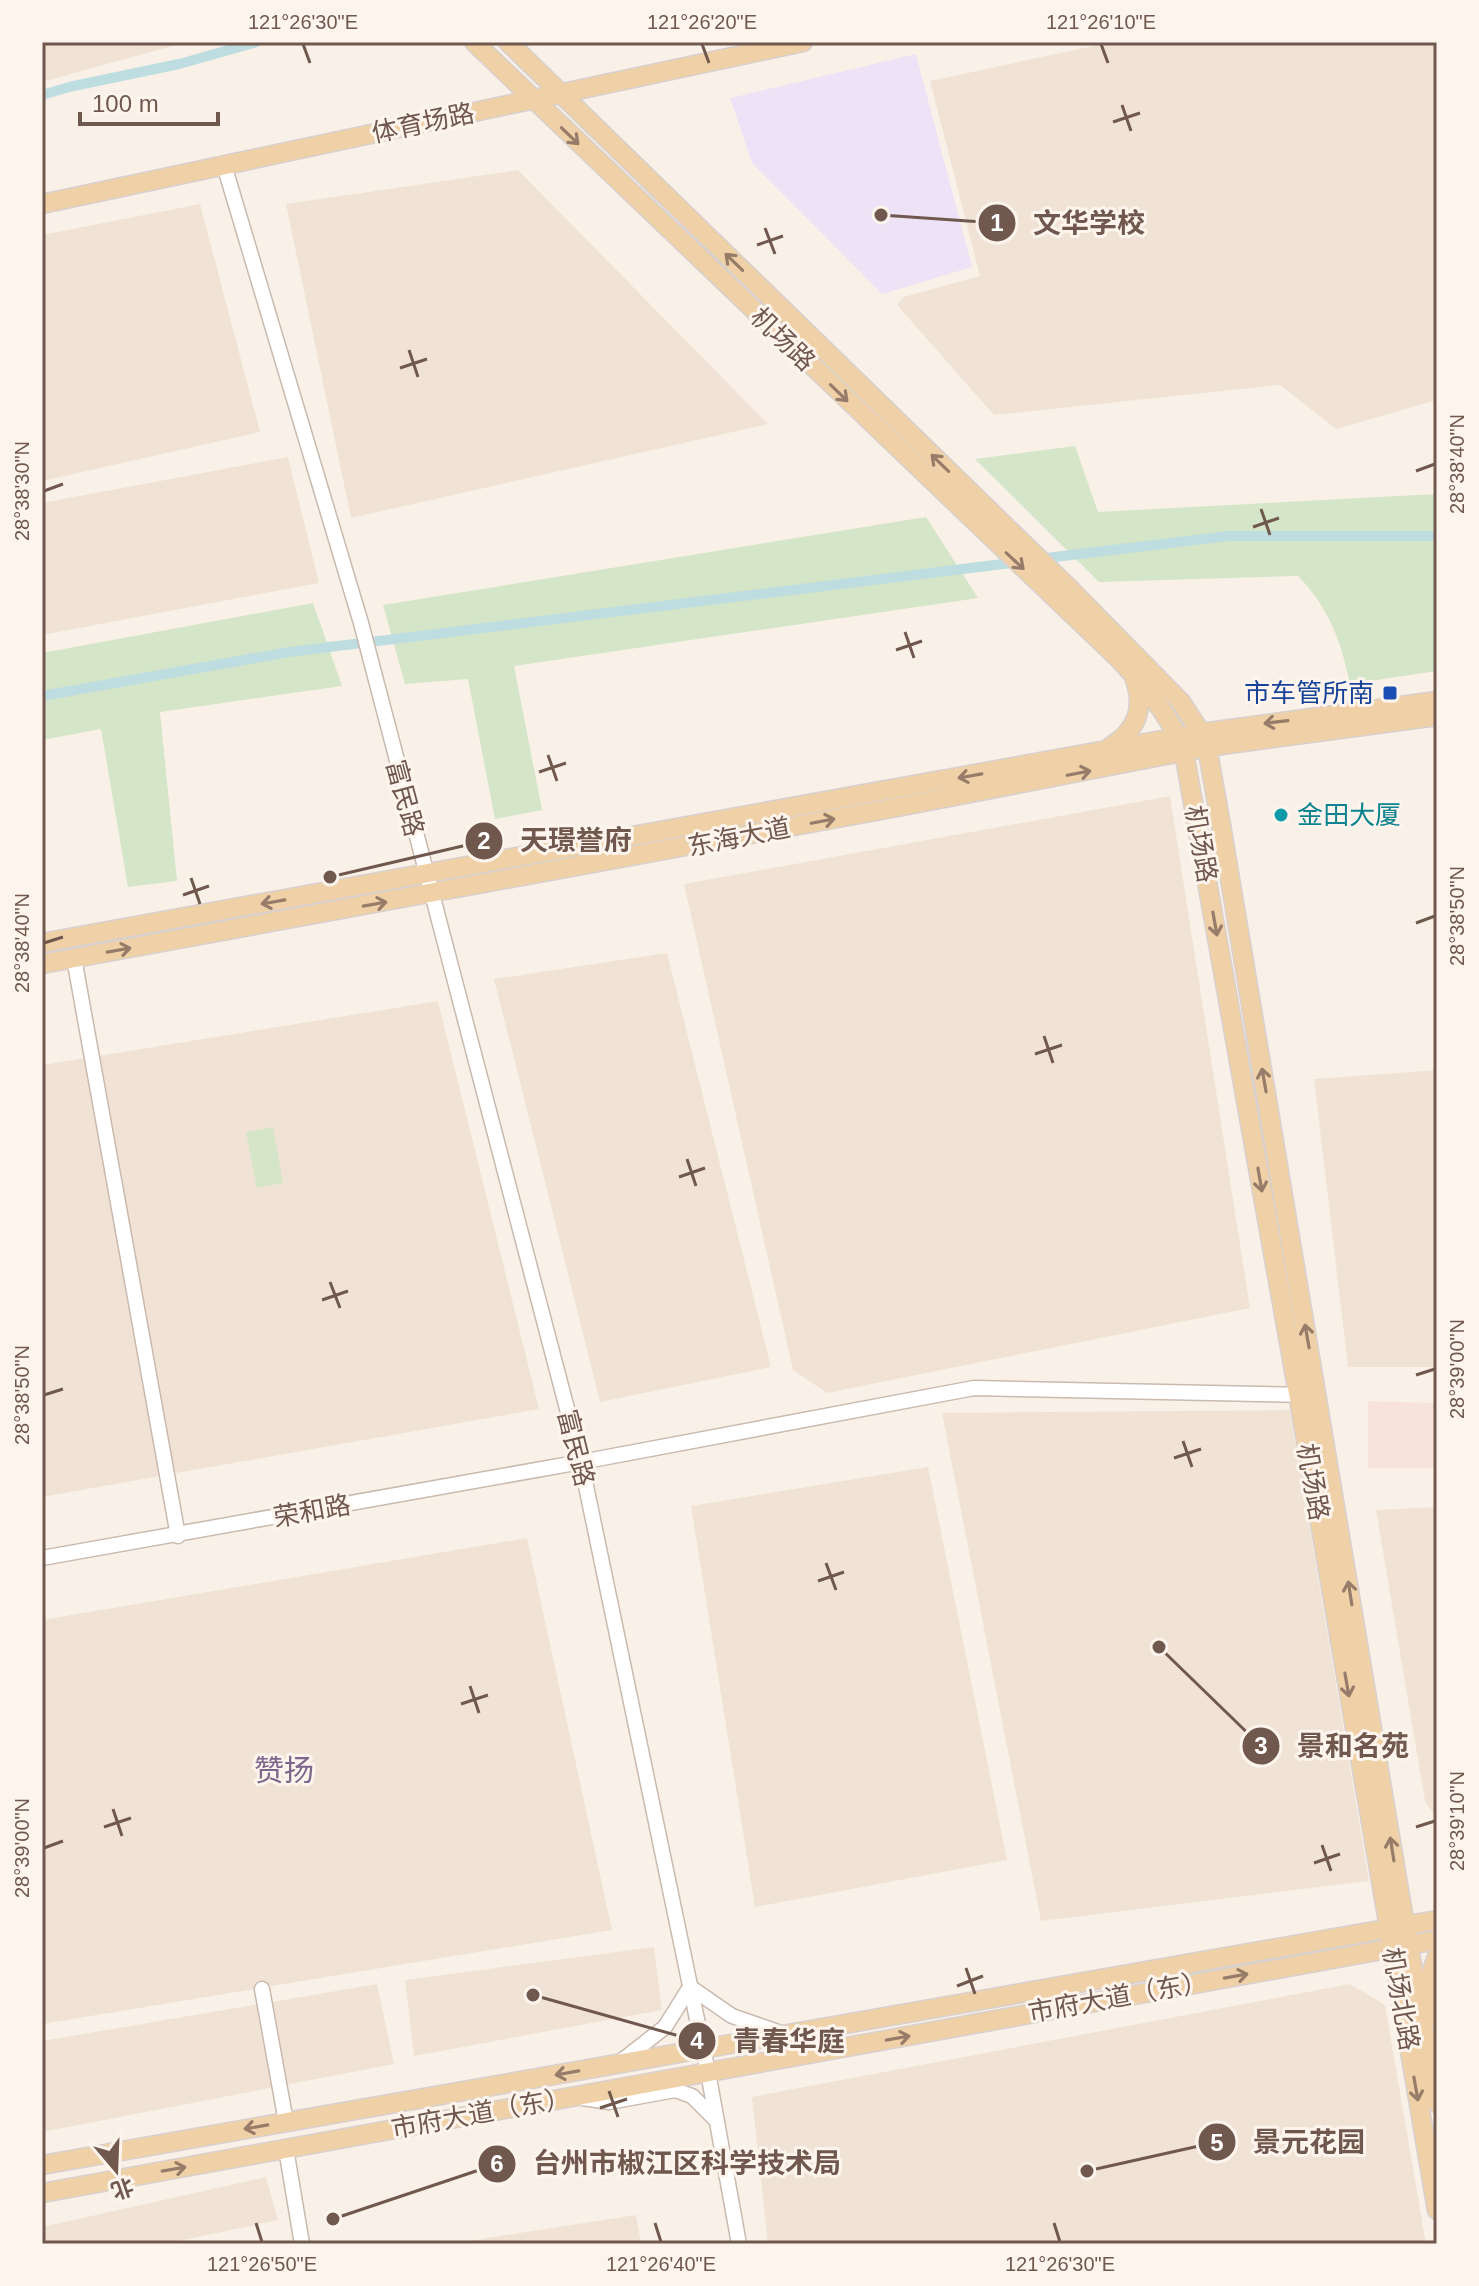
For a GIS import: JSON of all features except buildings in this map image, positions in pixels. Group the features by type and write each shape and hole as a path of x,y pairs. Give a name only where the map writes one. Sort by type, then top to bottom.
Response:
{"main road":[{"name":"机场路","path":"474,42 977,525 1062,594 1181,702 1204,740 1317,1397 1398,1937"},
{"name":"机场路","path":"508,42 995,517 1160,705 1182,745 1398,1937"},
{"name":"体育场路","path":"42,204 803,42"},
{"path":"1102,752 1129,733 1138,717 1140,703 1133,675"},
{"name":"东海大道","path":"42,964 430,894 1204,740 1437,701"},
{"name":"东海大道","path":"1204,740 1437,716"},
{"name":"东海大道","path":"42,943 1102,752 1182,745"},
{"path":"1398,1937 1437,1920"},
{"path":"1398,1937 1437,1940"},
{"name":"市府大道（东）","path":"42,2165 784,2034 1398,1937"},
{"name":"市府大道（东）","path":"42,2193 708,2072 1398,1937"},
{"name":"机场北路","path":"1398,1937 1437,2101"},
{"name":"机场北路","path":"1398,1937 1437,2210"},
{"path":"1437,1957 1430,1976 1437,2017"}],"street":[{"name":"富民路","path":"224,165 361,623 581,1462 708,2072 739,2244"},
{"path":"74,958 178,1536"},
{"name":"荣和路","path":"42,1558 178,1536 974,1388 1298,1393 1317,1397"},
{"path":"619,2064 665,2027 690,1987 732,2016 784,2034"},
{"path":"262,1989 286,2122"},
{"path":"574,2096 609,2102 675,2090 692,2096 717,2121"},
{"path":"286,2149 302,2244"}],"shaded area":[{"path":"42,42 187,42 42,82"},
{"path":"1112,42 1437,42 1437,400 1336,429 1280,385 994,415 897,305 904,297 980,276 930,81"},
{"path":"916,54 972,267 882,294 752,163 730,98"},
{"path":"518,170 768,424 351,518 286,204"},
{"path":"200,204 260,432 42,481 42,235"},
{"path":"288,457 319,583 42,635 42,503"},
{"path":"1170,796 1250,1308 827,1393 793,1370 684,884"},
{"path":"667,953 771,1367 600,1402 494,979"},
{"path":"438,1001 539,1409 42,1497 42,1065"},
{"path":"1437,1070 1437,1367 1348,1367 1314,1079"},
{"path":"1368,1401 1437,1403 1437,1468 1368,1468"},
{"path":"1290,1410 1369,1881 1041,1921 942,1413"},
{"path":"928,1467 1007,1860 755,1907 691,1506"},
{"path":"1437,1507 1437,1820 1425,1801 1376,1510"},
{"path":"527,1538 612,1930 42,2024 42,1620"},
{"path":"654,1947 662,2010 414,2056 405,1980"},
{"path":"377,1984 394,2064 42,2132 42,2041"},
{"path":"1350,1984 1385,2005 1426,2244 768,2244 752,2097"},
{"path":"266,2177 278,2220 164,2244 42,2244 42,2227"},
{"path":"636,2215 641,2244 449,2244"}],"green space":[{"path":"1075,446 1098,512 1437,494 1437,671 1350,684 1326,613 1298,576 1099,582 975,459"},
{"path":"926,517 978,598 514,666 542,810 495,819 468,679 405,684 383,605"},
{"path":"313,603 342,686 160,712 177,881 128,887 101,729 42,740 42,653"},
{"path":"273,1127 283,1183 257,1188 246,1132"}],"waterway":[{"path":"42,95 179,64 257,42"},
{"path":"1038,559 1228,536 1437,536"},
{"path":"42,696 289,652 1019,562"}],"place":[{"name":"文华学校","path":"881,215"},
{"name":"市车管所南","path":"1390,693"},
{"name":"金田大厦","path":"1281,815"},
{"name":"天璟誉府","path":"330,877"},
{"name":"景和名苑","path":"1159,1647"},
{"name":"青春华庭","path":"533,1995"},
{"name":"景元花园","path":"1087,2171"},
{"name":"台州市椒江区科学技术局","path":"333,2219"}],"district":[{"name":"赞扬","path":"284,1770"}]}
